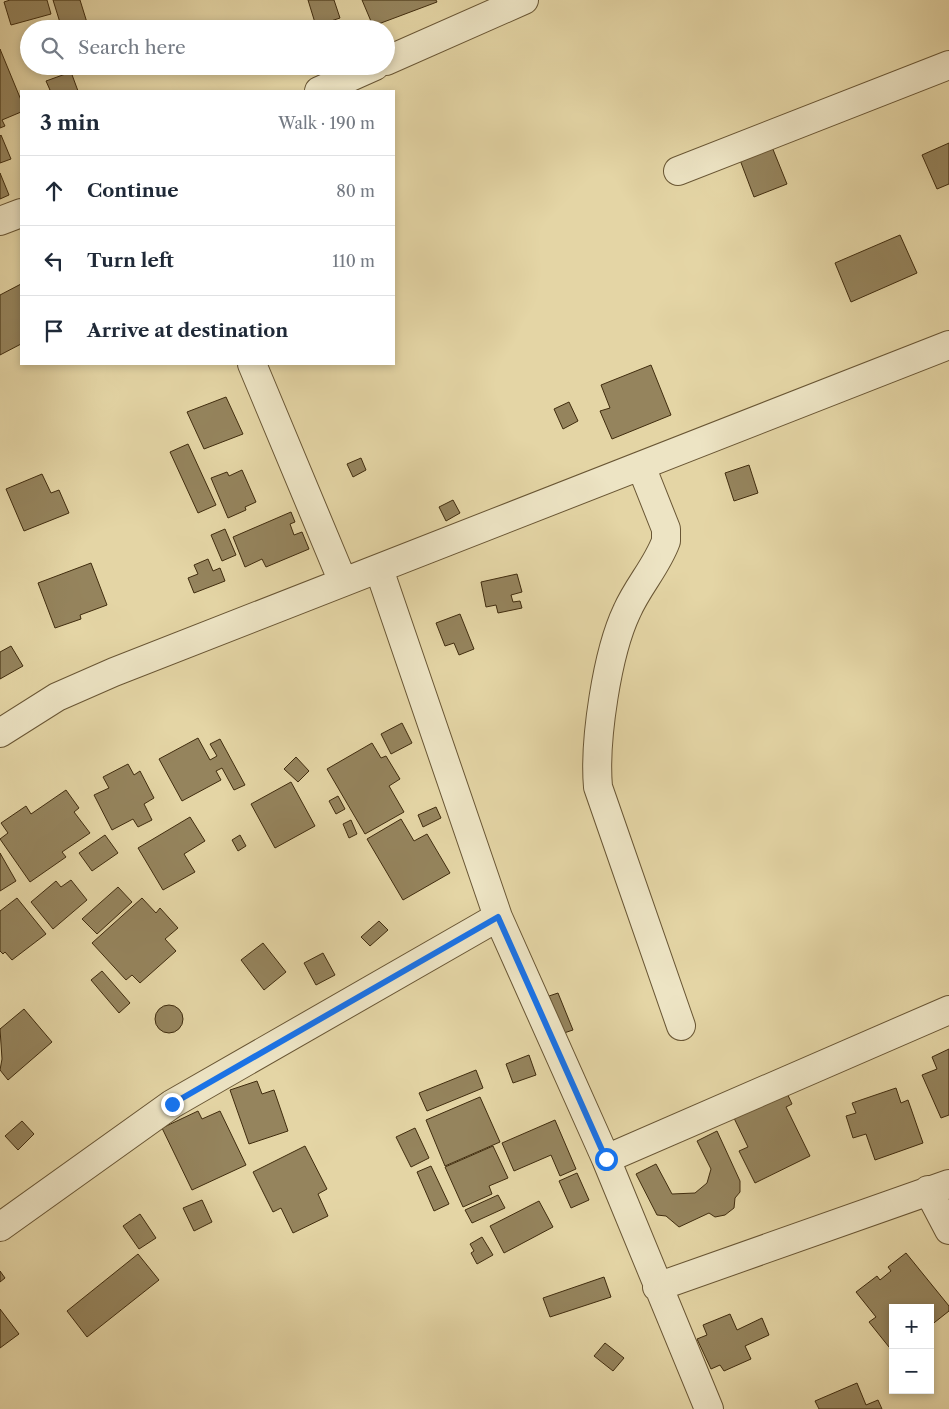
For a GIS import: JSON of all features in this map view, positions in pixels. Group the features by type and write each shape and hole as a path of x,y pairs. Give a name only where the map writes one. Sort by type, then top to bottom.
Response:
{"street":[{"path":"395,57 524,0"},
{"path":"678,171 949,65"},
{"path":"321,90 355,75"},
{"path":"0,221 20,213"},
{"path":"0,733 57,697 343,582 949,345"},
{"path":"252,365 343,582"},
{"path":"641,466 666,529 666,541 627,610 616,638 611,656 596,763 598,787 680,1026"},
{"path":"379,569 498,917 606,1159 709,1409"},
{"path":"0,1227 172,1104 498,917"},
{"path":"606,1159 949,1010"},
{"path":"658,1287 939,1187 949,1230"}],"building":[{"path":"10,0 47,0 51,14 29,20 20,20 20,23 11,25 4,2"},
{"path":"53,0 80,0 86,20 59,20"},
{"path":"308,0 334,0 340,18 334,20 314,20"},
{"path":"362,0 436,0 437,2 389,20 370,20"},
{"path":"0,49 20,98 20,112 2,120 5,126 0,128"},
{"path":"63,75 72,75 78,90 50,90 46,81"},
{"path":"0,136 11,159 0,163"},
{"path":"949,143 949,184 937,189 922,155"},
{"path":"772,147 787,184 754,197 740,160"},
{"path":"0,173 9,195 0,199"},
{"path":"900,235 917,273 851,302 835,263"},
{"path":"20,285 20,345 0,355 0,295"},
{"path":"651,365 671,415 612,439 600,411 610,408 601,385"},
{"path":"226,397 243,434 204,449 187,412"},
{"path":"569,402 578,421 563,429 554,409"},
{"path":"188,444 216,505 198,513 170,452"},
{"path":"361,458 366,470 353,477 347,464"},
{"path":"749,465 758,493 734,501 725,473"},
{"path":"242,470 256,502 245,507 246,510 228,518 211,478 227,472 229,476"},
{"path":"42,474 51,493 59,490 69,513 24,531 6,489"},
{"path":"453,500 460,513 446,521 439,507"},
{"path":"291,512 295,522 290,524 294,535 302,532 309,549 266,567 262,559 245,567 233,537"},
{"path":"225,529 236,555 222,561 211,535"},
{"path":"208,559 213,571 220,568 225,581 194,593 188,578 198,574 194,565"},
{"path":"91,563 107,605 80,615 81,619 55,628 38,583"},
{"path":"517,574 522,592 511,595 513,602 520,601 522,608 498,613 496,605 486,607 481,582"},
{"path":"460,614 474,649 459,655 454,643 445,646 436,623"},
{"path":"11,646 23,666 0,679 0,652"},
{"path":"402,723 412,743 391,754 381,734"},
{"path":"198,738 210,760 217,756 210,744 220,739 245,785 234,790 222,768 216,771 221,780 182,801 159,759"},
{"path":"372,743 381,758 386,756 400,779 389,786 404,812 365,834 327,769"},
{"path":"296,757 309,771 298,782 284,769"},
{"path":"128,764 134,775 140,771 154,798 144,804 152,820 138,827 133,819 112,830 94,795 109,788 103,777"},
{"path":"291,782 315,826 275,848 251,804"},
{"path":"66,790 79,808 74,812 90,833 62,852 66,857 30,882 0,839 8,833 1,823 26,806 31,814"},
{"path":"338,796 345,809 336,814 329,801"},
{"path":"436,807 441,818 423,827 418,815"},
{"path":"190,817 205,841 184,854 195,872 163,890 138,848"},
{"path":"401,819 414,841 427,834 450,873 403,900 367,839"},
{"path":"351,820 357,834 349,838 343,824"},
{"path":"105,835 118,853 92,871 79,853"},
{"path":"240,835 246,846 238,851 232,840"},
{"path":"0,853 16,881 0,891"},
{"path":"71,880 87,900 53,929 31,902 56,881 61,887"},
{"path":"118,887 132,902 97,934 82,919"},
{"path":"17,898 46,934 12,960 5,952 3,954 0,951 0,911"},
{"path":"142,898 156,913 160,908 178,928 165,939 176,951 140,983 132,975 126,980 92,943"},
{"path":"379,921 388,930 370,946 361,937"},
{"path":"263,943 286,972 264,990 241,960"},
{"path":"323,953 335,975 316,985 304,963"},
{"path":"102,971 130,1003 119,1013 91,980"},
{"path":"558,993 573,1030 564,1033 549,996"},
{"path":"169,1005 179,1009 183,1019 179,1029 169,1033 159,1029 155,1019 159,1009"},
{"path":"24,1009 52,1042 8,1080 0,1070 2,1059 0,1029"},
{"path":"949,1049 949,1115 941,1118 922,1075 937,1069 932,1057"},
{"path":"529,1055 536,1075 513,1083 506,1064"},
{"path":"476,1070 483,1088 427,1111 419,1093"},
{"path":"257,1081 262,1094 274,1090 288,1131 249,1144 230,1090"},
{"path":"896,1088 901,1103 908,1100 923,1143 875,1160 866,1134 853,1138 846,1116 856,1113 852,1103"},
{"path":"786,1091 792,1104 786,1107 810,1156 755,1183 739,1151 748,1147 733,1116"},
{"path":"480,1097 500,1142 445,1166 426,1120"},
{"path":"198,1111 202,1119 220,1111 246,1165 192,1190 162,1128"},
{"path":"555,1120 576,1169 560,1176 551,1155 514,1171 502,1143"},
{"path":"22,1121 34,1134 18,1150 5,1136"},
{"path":"415,1128 429,1158 411,1167 396,1137"},
{"path":"717,1131 740,1181 740,1192 735,1198 734,1208 725,1215 715,1217 709,1213 679,1227 666,1216 657,1215 636,1174 656,1164 672,1194 695,1193 707,1183 711,1169 697,1141"},
{"path":"305,1146 327,1189 318,1194 328,1216 293,1233 281,1208 273,1212 253,1172"},
{"path":"493,1146 508,1178 489,1186 492,1194 463,1207 445,1167"},
{"path":"431,1166 449,1204 434,1211 417,1172"},
{"path":"577,1173 589,1200 571,1208 559,1181"},
{"path":"498,1195 505,1208 472,1223 465,1210"},
{"path":"202,1200 212,1222 194,1231 183,1208"},
{"path":"539,1201 553,1227 504,1253 490,1226"},
{"path":"140,1214 156,1238 139,1249 123,1226"},
{"path":"482,1237 493,1255 477,1264 471,1253 474,1251 470,1244"},
{"path":"906,1253 949,1306 949,1311 934,1323 934,1304 889,1304 889,1347 869,1322 876,1317 856,1292 877,1276 880,1280 891,1271 888,1267"},
{"path":"138,1254 159,1280 87,1337 67,1311"},
{"path":"0,1271 5,1278 0,1282"},
{"path":"604,1277 611,1297 550,1317 543,1298"},
{"path":"0,1309 19,1334 0,1348"},
{"path":"730,1314 737,1330 762,1318 769,1335 745,1346 751,1359 724,1371 720,1365 711,1369 697,1339 707,1335 703,1325"},
{"path":"605,1343 624,1358 613,1371 594,1356"},
{"path":"857,1383 866,1405 878,1400 882,1409 819,1409 815,1401"}],"route":[{"path":"172,1104 498,917 606,1159"}]}
